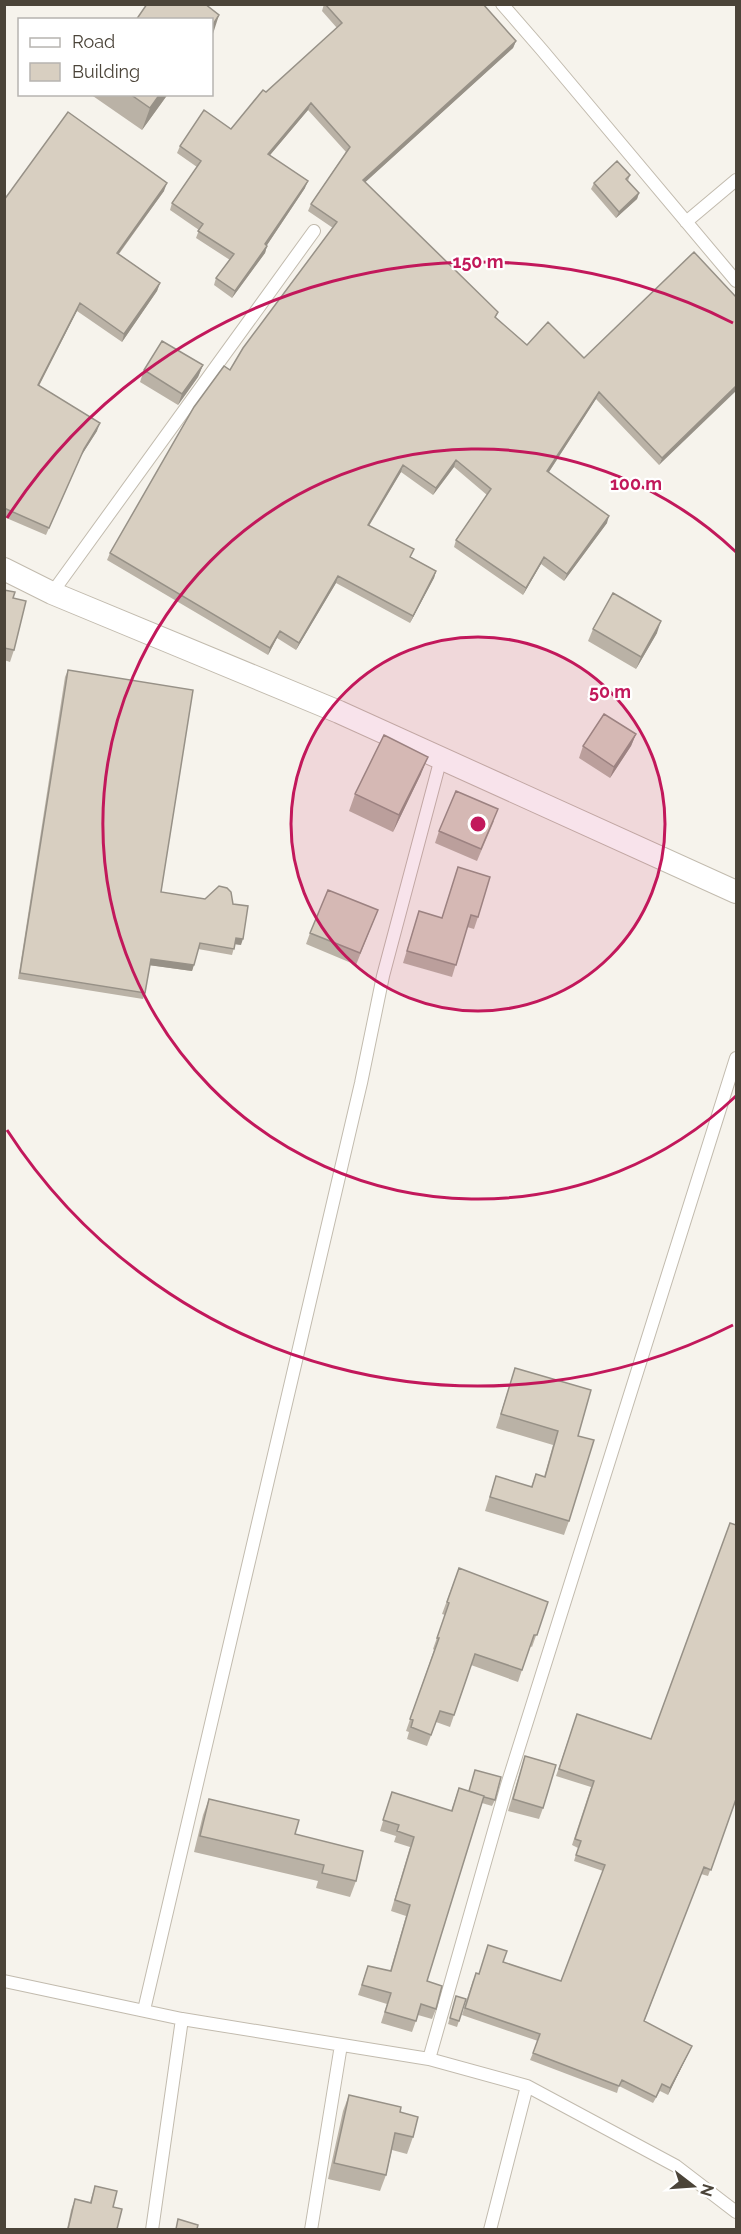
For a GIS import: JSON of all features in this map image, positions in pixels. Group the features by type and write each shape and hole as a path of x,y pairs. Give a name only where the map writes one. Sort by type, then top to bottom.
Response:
{"street":[{"path":"4,569 52,593 339,712 736,892"}],"lane":[{"path":"501,4 736,281"},
{"path":"686,222 736,180"},
{"path":"52,593 314,231"},
{"path":"144,2010 361,1083 383,976 441,758"},
{"path":"429,2059 507,1785 736,1058"},
{"path":"4,1981 182,2019 429,2059 527,2086 676,2166 736,2212"},
{"path":"152,2229 182,2019"},
{"path":"311,2229 341,2045"},
{"path":"490,2229 527,2086"}],"building":[{"path":"147,4 205,4 219,15 213,24 213,18 137,18"},
{"path":"325,4 483,4 516,41 363,180 498,312 495,317 527,345 548,322 584,358 694,252 736,297 736,386 662,458 599,392 547,471 609,516 567,574 544,557 526,588 456,540 491,489 456,460 436,488 403,465 368,525 414,549 410,557 436,571 413,616 338,576 299,643 280,631 270,648 110,553 194,407 224,366 230,370 243,348 337,222 311,204 350,147 311,103 268,154 308,181 235,291 216,278 234,254 198,231 203,224 172,203 201,161 180,146 204,110 231,129 263,90 266,92 342,23"},
{"path":"133,96 159,96 150,108"},
{"path":"68,112 167,183 117,253 160,283 124,334 80,303 38,385 100,423 84,449 49,528 4,508 4,200"},
{"path":"617,161 630,175 626,179 639,193 619,212 594,183"},
{"path":"162,341 203,365 182,394 144,370"},
{"path":"4,590 15,592 13,598 26,601 14,650 4,648"},
{"path":"613,593 661,621 641,657 593,629"},
{"path":"68,670 193,690 161,892 205,899 219,886 231,892 233,904 248,906 243,939 236,938 234,949 200,943 194,965 151,959 145,993 20,973"},
{"path":"604,714 636,734 614,767 583,746"},
{"path":"384,735 428,757 399,815 355,794"},
{"path":"456,791 498,809 481,849 439,831"},
{"path":"458,867 490,877 478,917 471,915 456,965 407,951 419,911 442,918"},
{"path":"328,890 378,910 360,953 310,933"},
{"path":"515,1368 591,1390 578,1436 594,1440 569,1521 490,1497 496,1476 532,1487 536,1474 545,1477 558,1431 501,1414"},
{"path":"730,1523 736,1525 736,1799 711,1870 704,1867 644,2021 692,2046 670,2088 662,2084 656,2097 622,2080 619,2086 533,2053 540,2034 465,2008 488,1945 507,1951 503,1962 561,1981 605,1865 576,1855 581,1841 575,1839 594,1781 559,1769 577,1714 651,1739"},
{"path":"459,1568 548,1602 522,1670 475,1654 454,1715 440,1711 431,1735 411,1727 413,1720 410,1719 439,1638 437,1638 449,1603 447,1602"},
{"path":"525,1756 556,1765 543,1808 513,1799"},
{"path":"475,1770 501,1777 495,1800 469,1791"},
{"path":"459,1788 484,1796 427,1981 442,1986 436,2009 421,2004 416,2021 385,2012 391,1993 362,1985 368,1966 391,1971 410,1905 395,1900 414,1837 397,1831 399,1825 383,1820 392,1792 452,1811"},
{"path":"209,1799 299,1820 295,1834 363,1851 356,1881 322,1873 324,1865 200,1836"},
{"path":"456,1996 466,1999 459,2021 450,2018"},
{"path":"349,2095 401,2107 400,2112 418,2117 413,2137 395,2133 386,2175 334,2163"},
{"path":"95,2186 117,2191 113,2207 122,2209 117,2229 68,2229 75,2199 91,2203"},
{"path":"178,2219 198,2225 197,2229 176,2229"}]}
